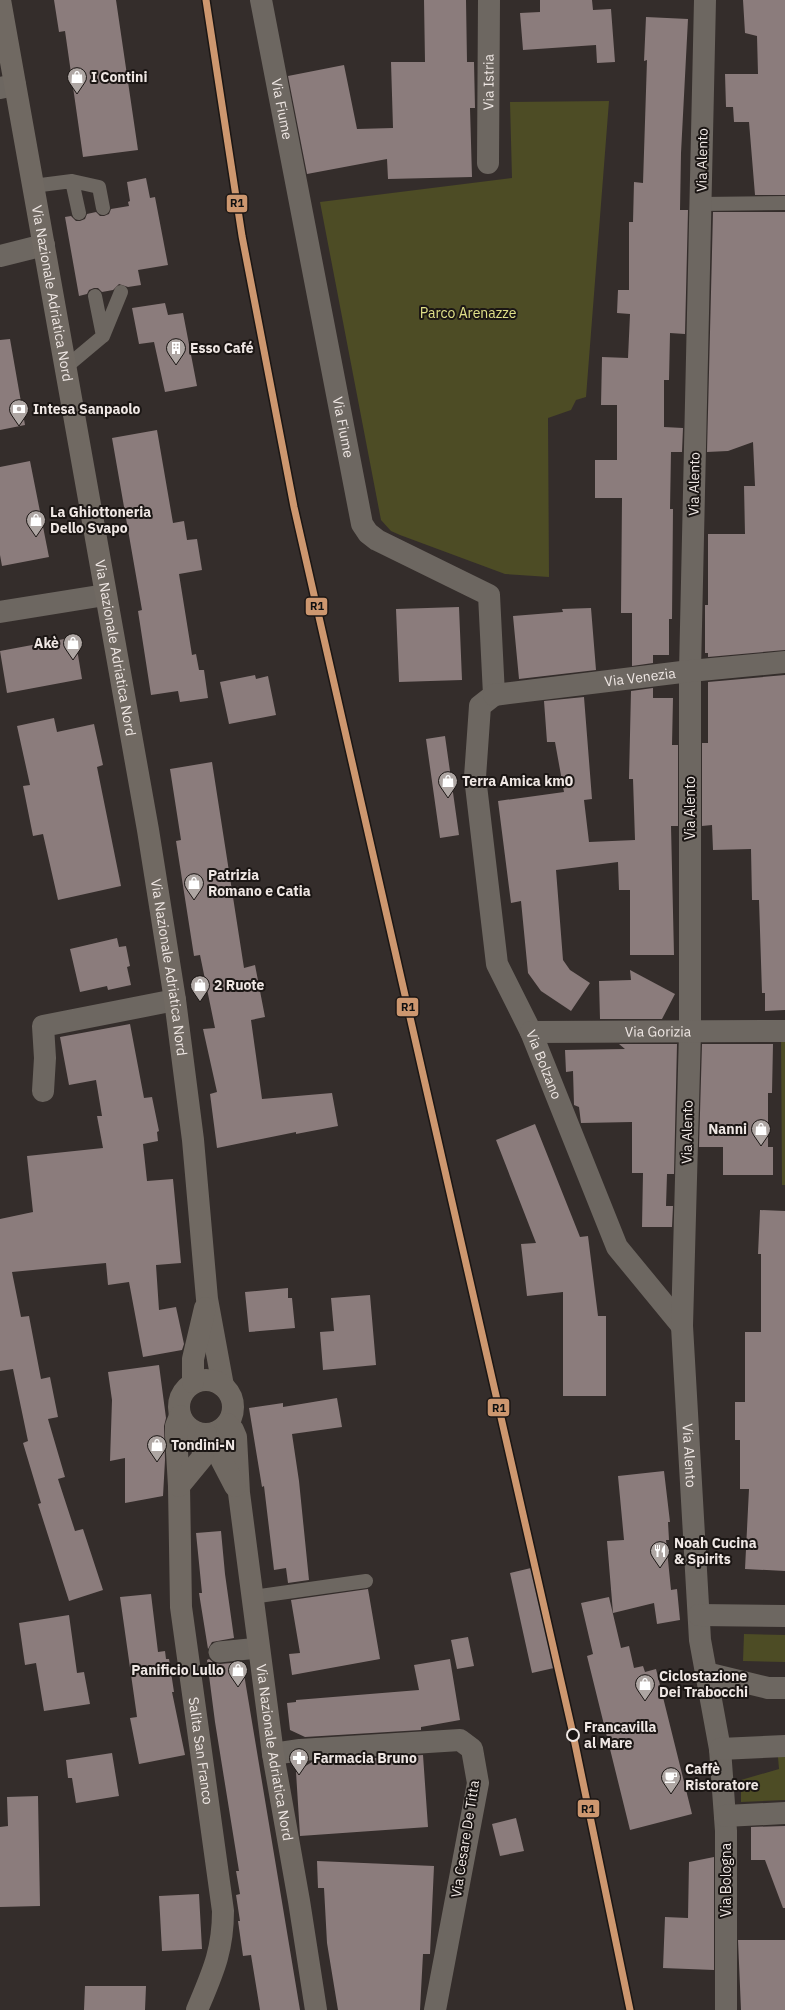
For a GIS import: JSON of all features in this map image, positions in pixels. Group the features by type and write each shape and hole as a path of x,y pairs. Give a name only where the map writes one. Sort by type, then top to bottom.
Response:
{"main road":[{"name":"Via Nazionale Adriatica Nord","path":"0,0 8,87 33,186 44,246 148,830 175,1000 193,1140 207,1299 224,1386 229,1392 233,1404 232,1416 227,1424 233,1430 236,1437 239,1494 273,1754 299,1901 316,2010"},
{"name":"Via Nazionale Adriatica Nord","path":"193,1382 193,1359 207,1299"},
{"path":"224,1386 209,1379 193,1382 187,1386 179,1400 180,1416 184,1424 190,1429 207,1434 215,1433 227,1424"},
{"name":"Salita San Franco","path":"180,1416 176,1426 176,1435 179,1486 181,1607 223,1911 223,1935 215,1967 197,2010"},
{"name":"Via Nazionale Adriatica Nord","path":"207,1434 239,1494"},
{"path":"179,1486 202,1458 207,1434"}],"street":[{"name":"Via Fiume","path":"261,0 362,524 368,533 377,540 489,595 494,695"},
{"name":"Via Istria","path":"488,163 489,0"},
{"name":"Via Alento","path":"699,1615 682,1326 690,1032 690,671 705,0"},
{"path":"0,256 44,246"},
{"path":"0,612 105,595"},
{"name":"Via Venezia","path":"494,695 690,671 785,662"},
{"name":"Via Bolzano","path":"494,695 480,706 475,776 497,964 531,1032 617,1247 682,1326"},
{"path":"43,1091 45,1058 43,1026 175,1000"},
{"name":"Via Gorizia","path":"531,1032 785,1031"},
{"path":"777,1688 706,1673 700,1640 699,1615 785,1616"},
{"path":"219,1652 259,1648"},
{"name":"Via Bologna","path":"706,1673 720,1749 725,1816 726,2010"},
{"name":"Via Cesare De Titta","path":"273,1754 300,1750 460,1740 472,1749 478,1783 435,2010"},
{"path":"720,1749 785,1746"},
{"path":"725,1816 785,1813"}],"lane":[{"path":"33,186 72,181 100,187 103,208"},
{"path":"72,181 79,213"},
{"path":"701,204 785,203"},
{"path":"66,367 103,336 121,292"},
{"path":"96,296 103,336"},
{"path":"252,1598 366,1582"}],"green space":[{"name":"Parco Arenazze","path":"609,101 586,397 576,400 571,410 548,418 549,577 505,574 400,535 391,531 381,520 320,202 512,178 510,102"},
{"path":"781,1034 785,1034 785,1185 782,1185"},
{"path":"744,1634 785,1635 785,1662 743,1661"},
{"path":"785,1756 785,1800 741,1802 741,1780 779,1769 778,1757"}],"building":[{"path":"54,0 116,0 138,150 83,157 65,31 59,32"},
{"path":"424,0 466,0 467,62 474,62 475,108 470,108 472,177 388,179 387,159 307,174 288,76 344,65 357,129 393,128 391,62 425,62"},
{"path":"540,0 592,0 593,10 611,9 615,62 597,63 596,45 523,50 520,13 540,12"},
{"path":"743,0 785,0 785,195 755,195 749,122 734,122 733,107 726,107 725,74 758,74 757,36 745,33"},
{"path":"646,17 688,19 681,153 680,210 688,210 685,334 670,333 669,380 664,380 664,427 683,428 682,452 671,452 670,509 673,509 672,619 669,619 669,655 653,655 653,663 632,666 632,613 621,613 622,498 595,498 595,460 617,460 617,405 601,405 602,357 628,358 630,314 617,313 618,290 629,290 629,222 633,222 634,182 643,183 647,60 644,61"},
{"path":"146,178 150,198 155,197 168,265 138,270 141,285 128,287 119,284 113,290 102,292 98,288 94,288 89,290 87,294 79,296 65,217 71,216 76,221 80,221 85,219 87,214 96,212 100,216 104,216 109,214 111,209 129,206 128,202 130,201 127,182"},
{"path":"713,212 785,212 785,650 708,657 708,653 705,653 705,605 708,605 708,534 745,534 744,486 755,486 753,442 728,451 707,452"},
{"name":"Esso Café","path":"165,303 168,315 183,313 197,386 165,392 154,342 139,344 132,308"},
{"path":"10,339 25,425 0,430 0,340"},
{"path":"157,430 173,523 184,521 187,540 197,539 202,570 179,574 192,655 196,654 199,670 204,670 208,698 180,702 178,691 151,695 138,611 142,610 112,438"},
{"path":"30,461 49,557 2,566 0,555 0,467"},
{"path":"459,607 462,680 399,682 396,609"},
{"path":"591,608 596,670 519,679 513,616 563,612 562,609"},
{"path":"75,637 82,679 7,693 0,651"},
{"path":"255,675 256,679 268,676 276,715 229,724 220,682"},
{"path":"785,675 785,1010 765,1011 765,993 762,993 759,900 752,900 751,849 713,850 712,825 702,826 702,743 708,743 708,682"},
{"path":"653,688 653,698 673,698 672,745 678,745 678,826 671,826 674,955 630,955 630,890 619,890 618,862 556,870 563,960 570,970 590,983 571,1011 541,991 528,973 521,901 511,903 498,801 564,792 555,742 547,742 544,701 584,697 592,799 584,800 589,842 635,840 633,779 629,779 631,691"},
{"path":"54,718 57,732 94,724 103,765 97,767 121,886 58,900 43,834 33,836 23,786 30,785 17,726"},
{"path":"445,736 459,835 440,838 426,739"},
{"path":"212,762 244,968 255,965 265,1017 251,1020 262,1099 332,1093 338,1126 296,1134 296,1132 217,1148 210,1094 217,1092 203,1029 215,1028 200,955 194,956 176,841 181,840 170,769"},
{"path":"117,938 119,947 126,946 130,966 127,967 131,985 108,990 107,986 80,992 70,949"},
{"path":"630,970 675,994 662,1019 600,1019 599,981 631,980"},
{"path":"130,1024 144,1098 152,1097 159,1131 157,1132 158,1141 143,1144 147,1181 173,1179 181,1263 156,1265 159,1310 176,1307 184,1344 182,1350 143,1357 129,1282 108,1285 106,1263 12,1272 21,1317 29,1316 41,1379 50,1377 58,1417 48,1419 65,1477 58,1479 75,1531 83,1529 103,1590 69,1601 38,1504 41,1503 23,1443 28,1441 13,1369 0,1371 0,1219 33,1212 27,1156 103,1148 97,1116 102,1116 96,1080 69,1085 60,1037"},
{"path":"619,1044 677,1044 674,1174 667,1174 666,1206 673,1206 672,1227 642,1227 643,1173 632,1173 632,1122 581,1123 579,1107 574,1105 573,1071 566,1072 565,1050 625,1049"},
{"path":"702,1044 773,1044 772,1093 768,1093 768,1147 773,1147 773,1175 723,1175 723,1147 699,1147"},
{"path":"535,1124 580,1237 588,1236 598,1316 606,1316 606,1396 563,1396 563,1292 527,1296 521,1244 536,1243 496,1140"},
{"path":"760,1210 785,1211 785,1571 745,1569 749,1489 740,1489 740,1440 735,1440 735,1402 745,1402 745,1332 761,1332 761,1254 758,1254"},
{"path":"288,1288 288,1298 292,1298 295,1328 249,1332 245,1292"},
{"path":"370,1295 376,1365 323,1370 320,1332 334,1331 331,1298"},
{"path":"159,1365 166,1418 164,1426 165,1460 163,1496 125,1503 125,1458 110,1461 112,1400 108,1372"},
{"path":"337,1398 342,1427 292,1434 299,1481 309,1580 288,1583 286,1568 274,1570 264,1486 262,1487 249,1408 283,1403 283,1407"},
{"path":"664,1471 670,1522 668,1522 669,1540 666,1540 671,1590 677,1589 680,1620 657,1624 654,1603 613,1613 607,1541 624,1540 618,1476"},
{"path":"221,1531 225,1574 234,1638 212,1642 208,1649 199,1593 202,1593 196,1533"},
{"path":"531,1568 554,1668 532,1673 510,1573"},
{"path":"368,1589 380,1659 292,1675 289,1654 300,1653 291,1600"},
{"path":"151,1594 158,1652 165,1651 166,1659 169,1659 174,1692 172,1692 185,1755 139,1764 130,1718 137,1717 120,1597"},
{"name":"Francavilla al Mare","path":"609,1597 621,1648 629,1646 634,1668 643,1666 645,1672 656,1669 692,1814 630,1830 587,1656 593,1654 581,1603"},
{"path":"69,1615 77,1673 84,1672 90,1704 44,1711 36,1663 25,1665 19,1623"},
{"path":"468,1637 474,1666 457,1669 451,1640"},
{"path":"209,1659 214,1663 220,1664 242,1662 300,2010 260,2010 251,1955 243,1956 236,1895 240,1894 236,1871 239,1871 215,1722 207,1660"},
{"path":"450,1659 460,1720 421,1727 421,1730 305,1737 290,1730 287,1703 296,1702 296,1700 419,1690 414,1665"},
{"path":"112,1753 119,1796 76,1803 72,1778 68,1778 66,1760"},
{"path":"423,1755 428,1827 300,1836 296,1772 312,1762"},
{"path":"38,1796 40,1906 0,1907 0,1827 8,1826 7,1797"},
{"path":"516,1818 524,1851 500,1856 492,1824"},
{"path":"785,1826 785,1908 783,1908 765,1860 751,1860 751,1827"},
{"path":"714,1857 714,1970 663,1968 665,1917 688,1918 689,1862"},
{"path":"317,1861 434,1866 430,1954 423,1954 420,2010 338,2010 327,1943 324,1888 318,1888"},
{"path":"199,1894 202,1949 162,1951 159,1896"},
{"path":"738,1940 785,1940 785,2010 741,2010"},
{"path":"85,1986 146,1986 145,2010 84,2010"}],"transit line":[{"name":"R1","path":"206,0 242,236 294,507 573,1734 630,2010"}],"place":[{"name":"I Contini","path":"77,94"},
{"name":"Esso Café","path":"176,365"},
{"name":"Intesa Sanpaolo","path":"19,426"},
{"name":"La Ghiottoneria Dello Svapo","path":"36,537"},
{"name":"Akè","path":"73,660"},
{"name":"Terra Amica km0","path":"448,798"},
{"name":"Patrizia Romano e Catia","path":"194,900"},
{"name":"2 Ruote","path":"200,1002"},
{"name":"Nanni","path":"761,1146"},
{"name":"Tondini-N","path":"157,1462"},
{"name":"Noah Cucina & Spirits","path":"660,1568"},
{"name":"Panificio Lullo","path":"238,1687"},
{"name":"Ciclostazione Dei Trabocchi","path":"645,1701"},
{"name":"Francavilla al Mare","path":"573,1735"},
{"name":"Farmacia Bruno","path":"299,1775"},
{"name":"Caffè Ristoratore","path":"671,1794"}]}
